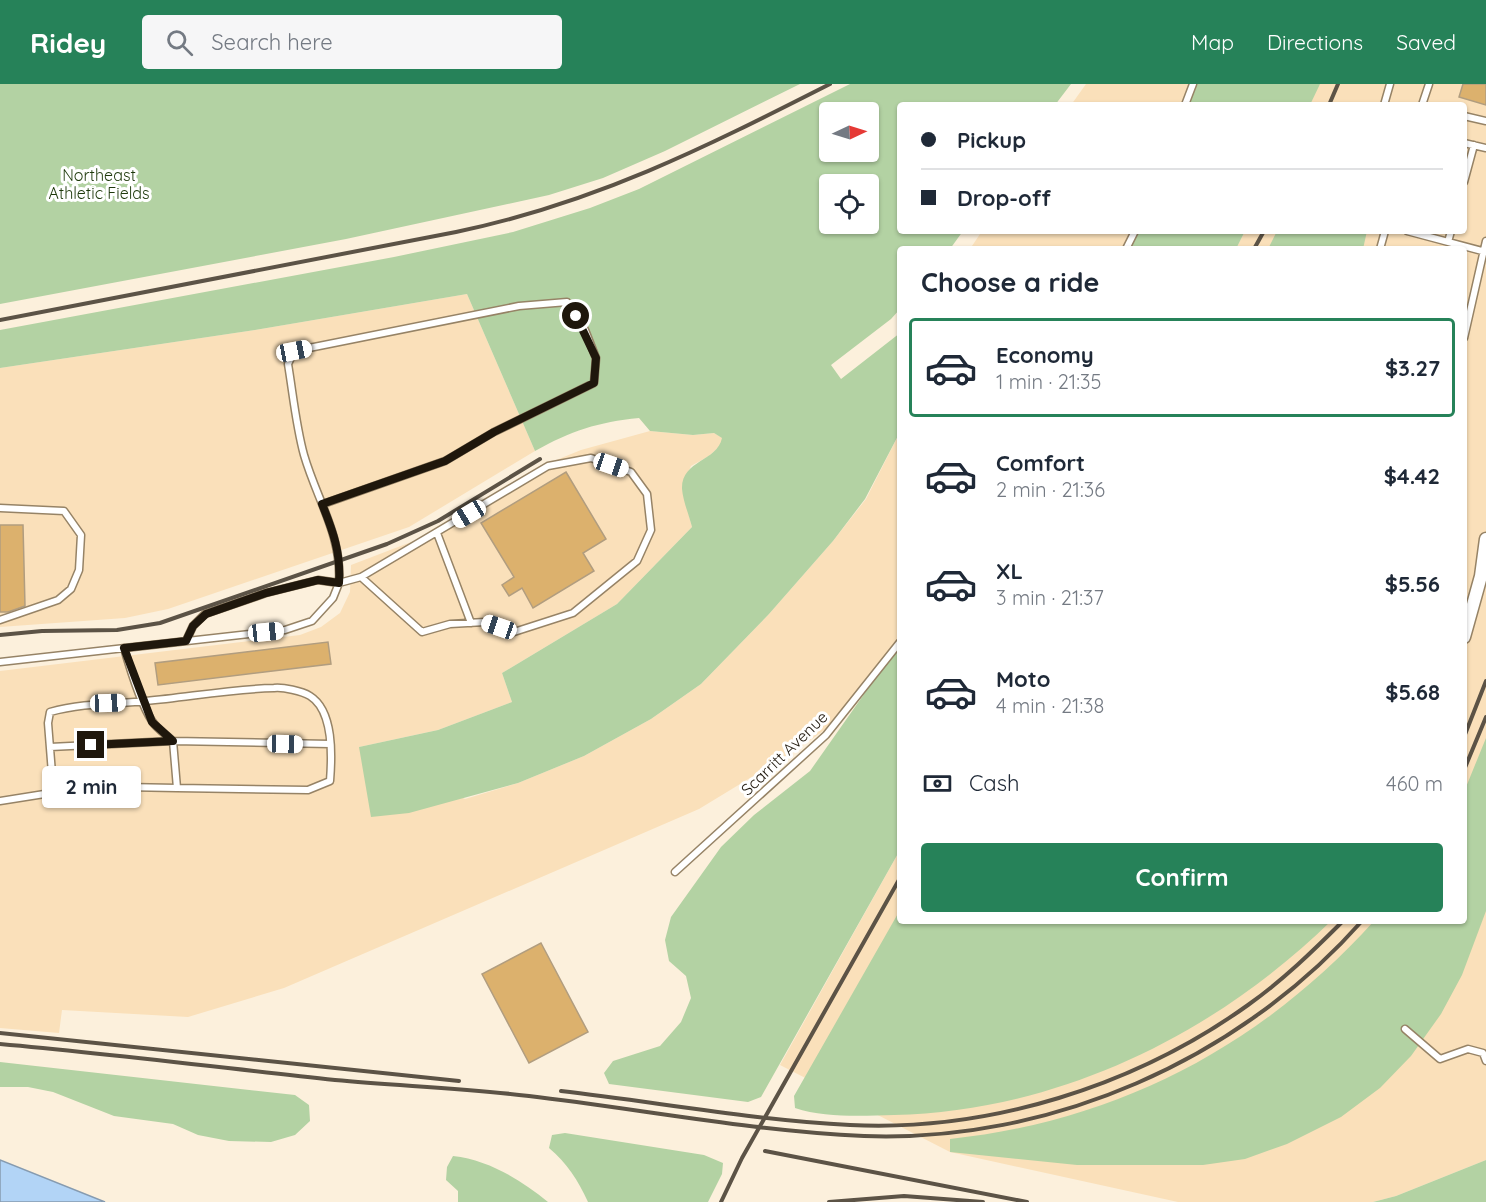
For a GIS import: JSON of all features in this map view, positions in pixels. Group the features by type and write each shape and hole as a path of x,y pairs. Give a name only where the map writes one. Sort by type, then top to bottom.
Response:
{"street":[{"path":"1467,625 1481,576 1486,539"}],"lane":[{"path":"1186,102 1193,84"},
{"path":"1385,102 1390,84"},
{"path":"1423,102 1429,84"},
{"path":"1467,117 1486,121"},
{"path":"1467,144 1486,148"},
{"path":"1467,171 1474,145"},
{"path":"1418,234 1463,246"},
{"path":"1448,242 1449,234"},
{"path":"1467,310 1485,252 1486,241"},
{"path":"1467,247 1485,252"},
{"path":"0,662 285,630 312,621 333,598 339,583 340,560 337,542 322,504 304,454 288,364 294,351 519,306 567,302 585,330 596,358 594,383 494,432 445,461 322,504"},
{"path":"186,641 193,626 206,614 266,593 318,580 339,583 361,578 548,466 591,458 631,472 647,494 651,530 637,561 573,613 514,632 485,622 450,624 422,632 361,578"},
{"path":"0,508 64,511 81,535 80,570 71,589 58,600 0,620"},
{"path":"437,533 471,623"},
{"name":"Scarritt Avenue","path":"675,872 826,735 897,646"},
{"path":"124,648 152,722 173,741 177,788"},
{"path":"0,801 57,792 124,787 308,790 330,782 330,744 321,706 309,695 277,687 144,701 90,704 50,712 53,786 57,792"},
{"path":"50,747 173,741 330,744"},
{"path":"1405,1029 1440,1059 1468,1049 1483,1053 1486,1061"}],"shaded area":[{"path":"1086,84 1192,84 1185,102 1073,102"},
{"path":"1319,84 1486,84 1486,1160 1396,1196 1373,1202 1178,1202 950,1152 780,1065 897,855 897,924 1467,924 1467,246 1238,246 1244,234 1467,234 1467,102 1311,102"},
{"path":"980,234 1134,234 1128,246 972,246"},
{"path":"467,294 535,451 409,527 168,609 125,618 0,627 0,368 255,330"},
{"path":"650,431 693,435 714,433 723,438 721,445 709,456 691,466 682,488 692,527 617,604 502,673 512,702 438,730 359,747 465,799 518,783 584,756 651,719 701,684 769,614 833,541 866,499 897,438 897,647 851,711 798,749 699,809 284,988 188,1017 62,1010 59,1033 0,1028 0,671 300,635 321,627 340,613 350,592 351,565 419,539 544,465 581,450"}],"green space":[{"name":"Northeast Athletic Fields","path":"0,84 800,84 665,151 603,178 549,195 346,239 0,304"},
{"path":"850,84 1071,84 1057,102 897,102 897,234 961,234 952,246 897,246 897,312 831,365 841,379 897,335 897,438 865,499 833,541 769,614 701,684 651,719 584,756 518,783 409,813 371,817 359,747 438,730 512,702 502,673 617,604 692,527 682,489 683,479 693,466 714,452 722,438 714,433 693,435 650,431 639,418 585,428 535,451 467,294 255,330 0,368 0,330 394,257 513,232 590,208 639,189"},
{"path":"1192,84 1320,84 1311,102 1185,102"},
{"path":"1134,234 1244,234 1238,246 1128,246"},
{"path":"1276,234 1366,234 1364,246 1270,246"},
{"path":"897,647 897,855 761,1097 748,1102 609,1084 604,1073 613,1061 660,1046 681,1022 691,998 686,976 669,961 665,940 671,917 721,847 754,815 810,771"},
{"path":"1486,738 1486,911 1462,975 1441,1014 1411,1056 1380,1088 1341,1117 1287,1144 1245,1159 1203,1165 1077,1165 950,1152 950,1139 1012,1130 1071,1115 1128,1095 1183,1070 1234,1040 1284,1005 1330,966 1371,924 1467,924 1467,785"},
{"path":"897,915 897,924 1328,924 1285,962 1237,999 1185,1031 1130,1059 1074,1082 1015,1099 955,1110 894,1115 831,1115 807,1111 795,1108 794,1096"},
{"path":"0,1062 295,1095 309,1105 310,1121 295,1135 271,1142 229,1141 198,1135 173,1124 114,1116 53,1092 28,1087 0,1087"},
{"path":"565,1133 704,1155 723,1163 722,1174 708,1202 588,1202 572,1172 549,1148 552,1135"},
{"path":"453,1156 479,1162 504,1172 548,1202 458,1202 458,1191 446,1180 447,1167"},
{"path":"1486,1160 1486,1202 1373,1202 1396,1196"}],"water":[{"path":"0,1160 105,1202 0,1202"}],"building":[{"path":"1463,84 1486,84 1486,105 1459,97"},
{"path":"566,472 606,539 583,553 594,571 533,608 522,588 509,596 502,585 514,577 481,523"},
{"path":"0,525 23,525 25,606 8,612 0,612"},
{"path":"328,642 331,664 158,685 155,663"},
{"path":"541,943 588,1032 529,1063 482,974"}],"railway":[{"path":"0,320 456,232 507,220 555,206 648,171 738,130 830,84"},
{"path":"1330,102 1338,84"},
{"path":"1256,246 1262,234"},
{"path":"0,635 42,631 117,630 160,623 387,544 438,521 540,459"},
{"path":"1467,729 1486,681"},
{"path":"1467,763 1486,717"},
{"path":"721,1202 742,1158 897,883"},
{"path":"561,1091 741,1115 850,1125 902,1125 955,1121 1007,1111 1059,1098 1109,1080 1158,1059 1204,1034 1273,986 1340,924"},
{"path":"0,1044 335,1080 505,1093 780,1129 864,1136 934,1134 1003,1125 1071,1108 1137,1083 1199,1052 1258,1014 1313,970 1359,924"},
{"path":"0,1033 459,1081"},
{"path":"765,1151 1027,1202"},
{"path":"829,1202 904,1196 983,1202"}],"route":[{"path":"91,745 173,741 152,722 129,667 124,648 186,641 193,626 206,614 266,593 318,580 339,583 340,560 337,542 322,504 445,461 494,432 594,383 596,358 585,330 576,316"}]}
